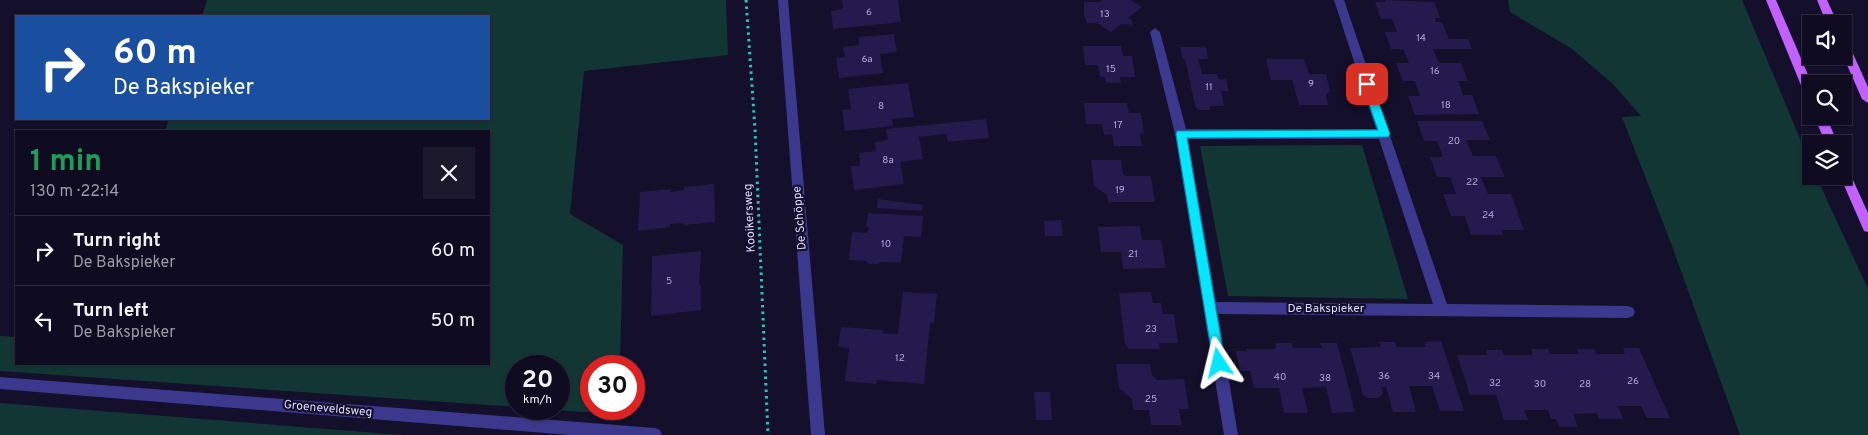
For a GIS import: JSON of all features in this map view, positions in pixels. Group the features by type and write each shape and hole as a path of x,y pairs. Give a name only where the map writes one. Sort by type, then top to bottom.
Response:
{"main road":[{"path":"1771,0 1802,75"},
{"path":"1822,0 1829,15"},
{"path":"1852,64 1868,98"},
{"path":"1850,185 1868,227"}],"street":[{"name":"De Schöppe","path":"783,0 818,435"},
{"path":"1339,0 1442,310"},
{"path":"1155,32 1181,134 1231,435"},
{"path":"1181,134 1384,134"},
{"name":"De Bakspieker","path":"1210,308 1628,312"},
{"name":"Groeneveldsweg","path":"0,383 655,435"}],"path":[{"name":"Kooikersweg","path":"746,0 755,129 768,435"}],"green space":[{"path":"207,0 726,0 728,55 584,71 570,214 623,245 620,355 580,355 580,412 570,411 570,355 505,355 505,406 0,371 0,336 15,337 15,365 490,365 490,130 165,130 169,120 490,120 490,15 202,15"},
{"path":"1508,0 1742,0 1802,143 1802,185 1820,185 1868,289 1868,435 1740,435 1672,246 1622,117 1641,116 1613,84 1572,49 1510,12"},
{"path":"1362,145 1408,299 1228,296 1200,146"},
{"path":"0,403 403,435 0,435"}],"building":[{"path":"842,0 898,0 901,22 833,29 831,11 843,9"},
{"path":"1102,0 1131,0 1142,7 1128,18 1132,20 1133,25 1121,24 1111,32 1097,23 1087,23 1084,15 1084,2 1100,2"},
{"path":"1385,0 1434,2 1440,18 1435,18 1436,22 1442,22 1449,39 1468,39 1472,49 1433,49 1439,63 1461,63 1468,81 1458,81 1463,95 1472,95 1479,114 1415,115 1408,96 1420,96 1415,81 1403,81 1396,63 1409,63 1403,49 1391,49 1385,32 1397,32 1392,19 1381,19 1375,2 1386,2"},
{"path":"894,34 897,52 880,54 883,73 839,78 836,58 845,57 843,47 859,45 858,37"},
{"path":"1083,46 1121,46 1123,56 1132,56 1135,77 1120,77 1121,83 1106,83 1105,77 1100,77 1098,65 1085,65"},
{"path":"1180,47 1206,47 1208,59 1198,59 1202,74 1217,74 1218,79 1226,79 1229,91 1221,91 1224,106 1210,106 1210,110 1198,110 1195,106 1185,59 1183,59"},
{"path":"1266,59 1304,59 1309,74 1326,74 1330,91 1326,95 1328,105 1299,105 1292,80 1271,80"},
{"path":"908,83 914,117 892,119 893,126 845,131 842,110 851,109 848,89"},
{"path":"1084,103 1127,103 1129,113 1141,113 1144,134 1140,134 1142,146 1114,146 1112,134 1104,135 1102,124 1086,124"},
{"path":"986,119 989,138 948,142 946,134 919,137 923,159 900,162 904,184 854,190 851,166 860,166 859,153 876,151 875,142 888,140 886,129"},
{"path":"1417,121 1482,121 1490,140 1466,140 1473,156 1496,156 1505,177 1481,177 1488,194 1511,194 1524,230 1501,230 1503,235 1471,235 1465,216 1451,216 1443,194 1456,194 1450,177 1437,177 1430,157 1443,157 1437,141 1424,141"},
{"path":"1091,160 1121,160 1123,174 1127,176 1151,176 1155,202 1108,202 1107,195 1094,186"},
{"path":"714,184 715,222 683,225 684,223 670,224 670,227 638,231 640,192 671,189 670,192 684,190 684,187"},
{"path":"878,199 923,205 922,211 877,208"},
{"path":"868,213 923,216 921,237 904,236 901,263 881,262 869,264 866,261 849,260 852,232 867,233 869,227 866,227"},
{"path":"1061,220 1063,236 1045,236 1044,221"},
{"path":"1140,226 1142,240 1161,240 1166,268 1123,269 1121,252 1101,252 1098,227"},
{"path":"701,251 699,285 701,285 701,310 651,316 652,256"},
{"path":"903,292 937,294 934,323 930,323 924,384 877,380 876,384 845,381 849,348 838,347 841,327 883,330 883,333 898,334"},
{"path":"1151,292 1153,303 1161,303 1163,314 1174,314 1178,343 1159,343 1160,349 1129,349 1125,344 1119,293"},
{"path":"1441,341 1464,411 1440,411 1432,386 1409,386 1416,412 1393,412 1386,387 1381,387 1383,394 1378,398 1368,398 1363,395 1350,348 1381,347 1379,342 1395,342 1397,347 1426,347 1424,342"},
{"path":"1275,343 1292,343 1293,348 1322,348 1320,343 1337,343 1355,412 1332,413 1326,387 1302,388 1308,413 1284,413 1279,388 1254,388 1250,371 1240,371 1236,351 1276,349"},
{"path":"1623,348 1639,348 1670,418 1647,418 1641,406 1618,406 1623,419 1599,419 1597,413 1573,414 1578,427 1560,427 1556,419 1551,419 1548,410 1524,410 1528,420 1504,420 1496,395 1470,395 1457,355 1487,355 1486,350 1502,350 1504,355 1533,355 1531,349 1548,349 1550,354 1579,354 1577,349 1594,349 1596,354 1625,354"},
{"path":"1116,364 1150,364 1152,375 1157,380 1184,379 1189,409 1179,409 1182,425 1151,425 1149,410 1133,410 1132,399 1119,388"},
{"path":"1034,392 1050,392 1052,420 1036,420"}],"route":[{"path":"1219,363 1181,134 1384,134 1367,84"}]}
